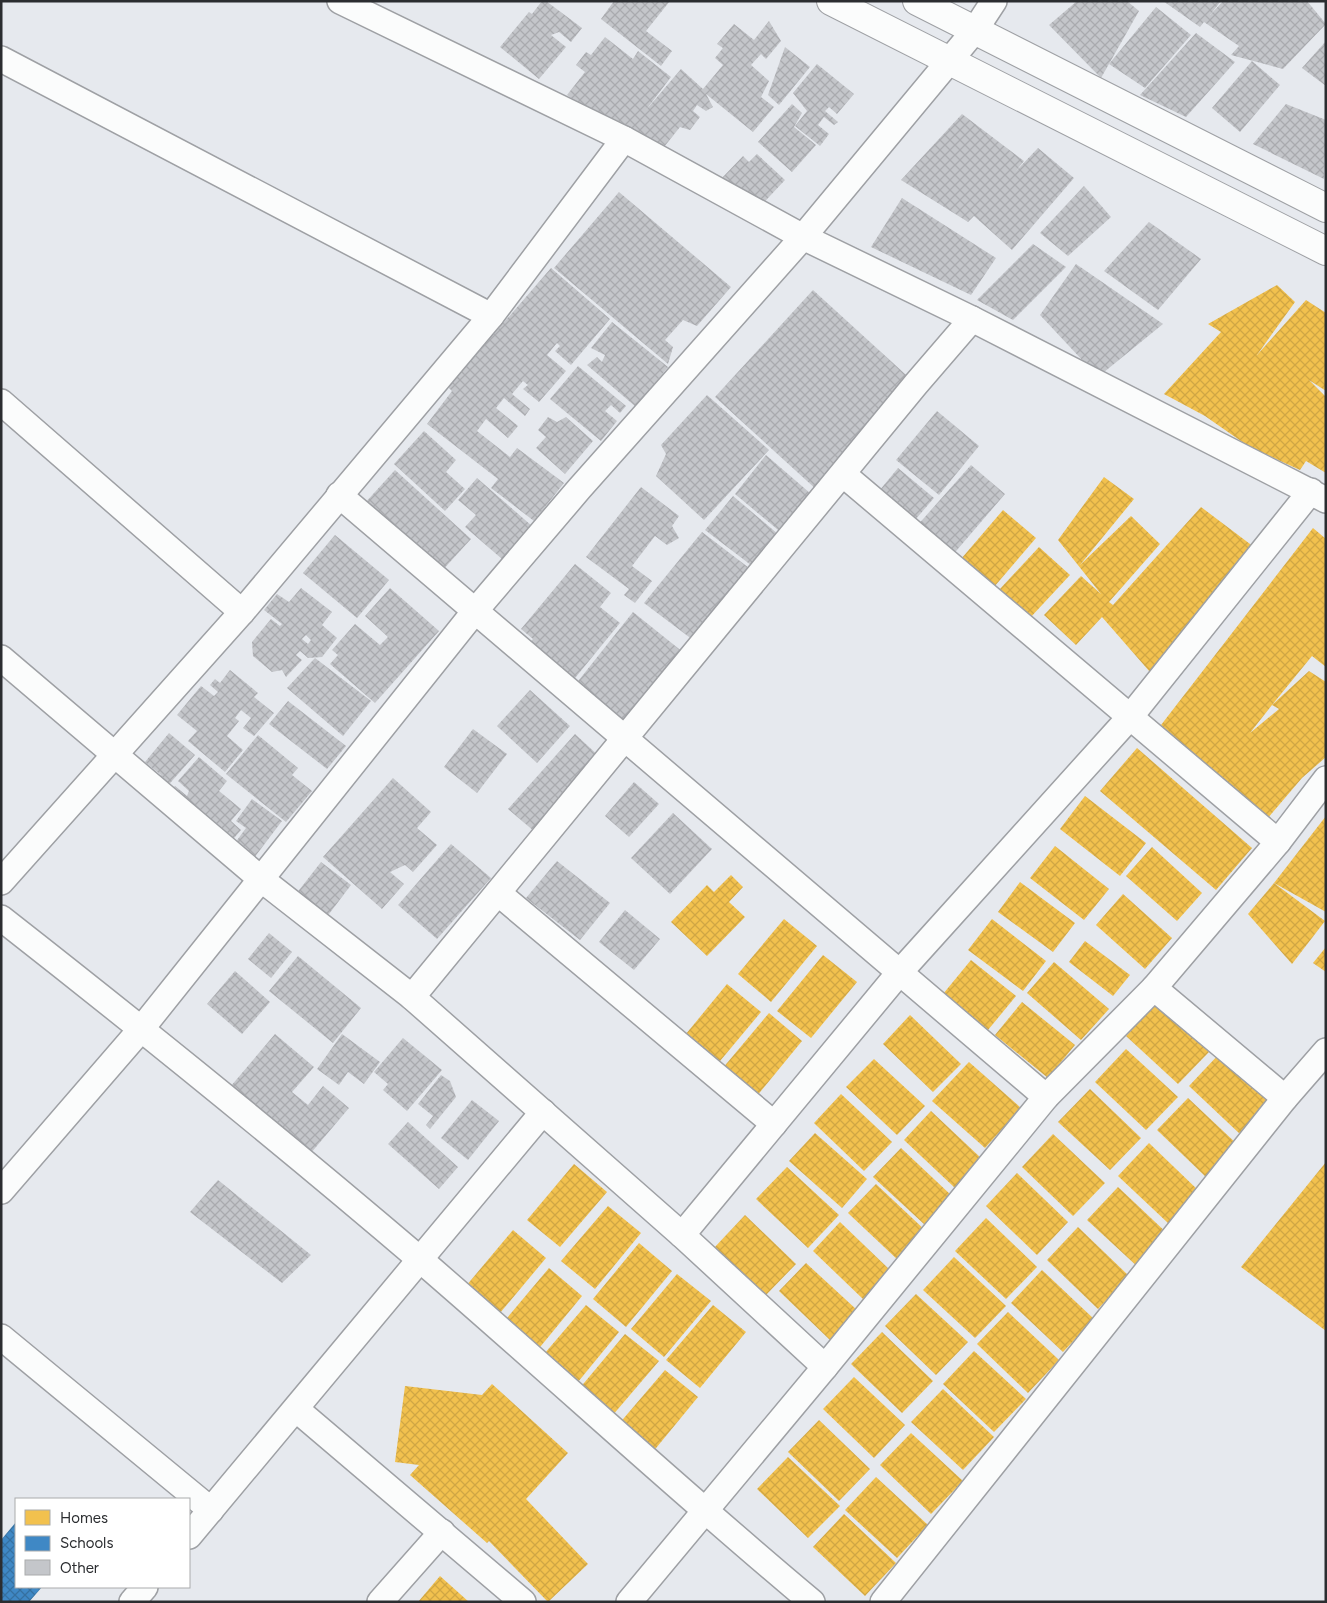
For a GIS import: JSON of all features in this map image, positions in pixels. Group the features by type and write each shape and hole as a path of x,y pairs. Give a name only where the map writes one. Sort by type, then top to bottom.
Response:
{"street":[{"path":"340,1 624,139 803,237 972,319 1318,495 1130,716 899,973 682,1235"},
{"path":"831,1 1326,251"},
{"path":"916,1 1326,208"},
{"path":"1,1190 142,1028 475,611 579,489 803,237 975,30 994,1"},
{"path":"1,59 491,316"},
{"path":"1,882 242,612 491,316 624,139"},
{"path":"412,997 844,475 916,384 972,319"},
{"path":"1,402 242,612"},
{"path":"844,475 1278,842"},
{"path":"339,496 1046,1097"},
{"path":"1,658 261,879 412,997 682,1235 825,1368"},
{"path":"628,1602 825,1368 1046,1097 1154,988 1278,842 1326,779"},
{"path":"498,893 774,1124"},
{"path":"1,918 142,1028 421,1260 651,1461 705,1512 812,1602"},
{"path":"1154,988 1285,1098"},
{"path":"883,1602 1285,1098 1326,1051"},
{"path":"190,1535 421,1260 542,1112"},
{"path":"1,1337 211,1510"},
{"path":"296,1409 523,1602"},
{"path":"380,1602 442,1532"},
{"path":"132,1602 144,1588"}],"building: Homes":[{"path":"1277,285 1295,302 1257,355 1306,300 1326,313 1326,391 1309,380 1326,397 1326,473 1306,461 1300,470 1248,446 1205,416 1164,394 1221,332 1208,324"},
{"path":"1104,477 1134,499 1080,565 1131,516 1160,544 1109,602 1113,605 1201,507 1254,547 1150,672 1102,617 1076,645 1044,615 1081,576 1101,594 1058,540"},
{"path":"1003,510 1036,538 994,587 961,559"},
{"path":"1313,528 1326,539 1326,667 1312,656 1272,705 1309,671 1326,682 1326,757 1302,778 1267,819 1161,725","holes":["1272,705 1279,709 1250,733"]},
{"path":"1039,547 1070,575 1029,619 998,591"},
{"path":"1137,748 1252,848 1216,890 1100,791"},
{"path":"1085,796 1146,843 1120,876 1060,829"},
{"path":"1326,816 1326,912 1274,883"},
{"path":"1055,846 1109,889 1084,920 1030,878"},
{"path":"1152,847 1202,893 1177,921 1126,876"},
{"path":"731,875 743,887 729,902 745,917 707,956 671,922 707,885 714,892"},
{"path":"1020,882 1075,923 1053,952 998,912"},
{"path":"1274,883 1325,921 1292,964 1248,914"},
{"path":"1123,894 1172,938 1145,969 1096,925"},
{"path":"784,919 817,946 771,1002 738,974"},
{"path":"992,919 1046,961 1023,991 968,950"},
{"path":"1085,941 1130,975 1113,996 1069,962"},
{"path":"1326,947 1326,972 1313,963"},
{"path":"823,955 857,982 811,1038 777,1011"},
{"path":"971,960 1016,996 988,1030 943,994"},
{"path":"1054,962 1109,1009 1081,1040 1027,993"},
{"path":"727,984 761,1012 715,1067 681,1040"},
{"path":"1022,1002 1075,1045 1048,1078 995,1035"},
{"path":"1157,1003 1209,1052 1178,1084 1126,1036"},
{"path":"769,1013 802,1041 756,1097 722,1069"},
{"path":"910,1015 961,1064 933,1092 883,1044"},
{"path":"1126,1049 1178,1097 1146,1130 1095,1082"},
{"path":"1220,1053 1272,1102 1241,1135 1189,1086"},
{"path":"874,1059 925,1106 897,1135 846,1087"},
{"path":"969,1062 1021,1108 985,1148 932,1101"},
{"path":"1090,1089 1141,1138 1110,1170 1058,1122"},
{"path":"841,1094 892,1142 864,1171 814,1123"},
{"path":"1188,1098 1239,1146 1208,1179 1157,1130"},
{"path":"931,1111 982,1159 955,1188 904,1140"},
{"path":"815,1133 867,1179 842,1208 789,1161"},
{"path":"1053,1134 1105,1183 1073,1216 1022,1167"},
{"path":"1149,1143 1200,1192 1169,1224 1118,1176"},
{"path":"901,1148 952,1196 925,1225 873,1177"},
{"path":"1326,1162 1326,1331 1241,1267"},
{"path":"574,1164 607,1192 560,1247 527,1220"},
{"path":"787,1167 839,1215 808,1248 756,1199"},
{"path":"1017,1173 1068,1222 1037,1255 986,1206"},
{"path":"876,1184 927,1232 899,1261 848,1213"},
{"path":"1118,1187 1170,1236 1139,1268 1087,1220"},
{"path":"608,1206 641,1233 595,1289 561,1261"},
{"path":"745,1215 796,1264 765,1296 714,1248"},
{"path":"986,1218 1037,1267 1006,1299 955,1251"},
{"path":"840,1222 891,1271 864,1300 813,1251"},
{"path":"1078,1227 1129,1276 1098,1309 1047,1260"},
{"path":"513,1230 546,1258 500,1313 466,1286"},
{"path":"639,1243 672,1271 626,1327 593,1299"},
{"path":"954,1257 1006,1306 975,1338 923,1290"},
{"path":"806,1263 857,1310 830,1340 779,1291"},
{"path":"549,1268 582,1296 536,1352 502,1324"},
{"path":"1042,1270 1094,1319 1063,1352 1011,1303"},
{"path":"677,1274 711,1301 664,1357 631,1329"},
{"path":"916,1294 968,1342 936,1375 885,1326"},
{"path":"586,1305 619,1332 573,1388 539,1360"},
{"path":"713,1305 746,1332 700,1388 666,1360"},
{"path":"1008,1312 1059,1360 1028,1393 977,1344"},
{"path":"882,1332 933,1381 902,1413 851,1364"},
{"path":"625,1334 659,1361 612,1416 579,1389"},
{"path":"974,1351 1026,1399 994,1432 943,1384"},
{"path":"665,1370 698,1397 652,1453 618,1425"},
{"path":"854,1377 905,1425 874,1458 823,1409"},
{"path":"492,1384 568,1453 526,1499 588,1564 548,1602 489,1541 487,1543 410,1475 419,1465 395,1462 405,1386 482,1395"},
{"path":"943,1389 994,1437 963,1470 911,1422"},
{"path":"819,1420 870,1469 839,1501 788,1452"},
{"path":"911,1433 963,1481 931,1514 880,1465"},
{"path":"788,1457 840,1506 808,1538 757,1489"},
{"path":"876,1477 928,1525 897,1558 845,1510"},
{"path":"844,1514 896,1563 865,1596 813,1547"},
{"path":"440,1576 469,1602 418,1602"}],"building: Schools":[{"path":"15,1523 15,1588 41,1588 29,1602 1,1602 1,1540"}],"building: Other":[{"path":"542,1 546,1 582,28 571,42 559,32 551,35 566,47 539,79 500,47 529,12 532,14"},
{"path":"614,1 670,1 646,31 672,51 661,66 601,19"},
{"path":"1077,1 1127,1 1139,11 1101,78 1049,25"},
{"path":"1163,1 1221,1 1210,15 1223,1 1307,1 1326,24 1283,69 1231,55 1239,46 1204,22 1200,27"},
{"path":"1156,7 1191,35 1145,88 1109,64"},
{"path":"769,21 781,41 766,59 761,54 751,65 769,81 761,97 774,107 753,132 706,94 713,107 706,111 697,105 693,111 700,117 690,130 680,127 660,152 631,128 624,138 567,95 585,72 576,65 586,52 591,55 605,37 633,59 638,51 671,77 646,110 681,69 703,89 723,65 715,58 723,48 717,44 734,24 754,40"},
{"path":"1196,33 1235,62 1186,117 1140,95"},
{"path":"1326,41 1326,86 1302,68"},
{"path":"785,47 810,67 779,105 768,95"},
{"path":"1252,61 1280,85 1240,132 1212,108"},
{"path":"817,64 854,94 837,114 829,107 825,111 838,122 834,125 824,117 818,125 829,134 820,146 795,126 807,111 793,93"},
{"path":"792,104 802,113 794,127 816,145 792,172 758,142"},
{"path":"1286,104 1326,120 1324,179 1253,144"},
{"path":"962,114 1024,161 1016,171 1038,148 1074,178 1012,250 974,216 968,222 901,180"},
{"path":"757,154 785,180 756,211 721,179 743,156 749,162"},
{"path":"1084,186 1111,217 1068,256 1040,233"},
{"path":"619,192 731,287 697,326 683,320 665,340 673,347 668,364 554,268"},
{"path":"902,198 996,258 971,295 871,247"},
{"path":"1149,222 1201,259 1158,310 1104,271"},
{"path":"1033,244 1066,267 1013,320 977,300"},
{"path":"1076,264 1163,324 1098,377 1040,315"},
{"path":"551,268 610,319 571,365 555,351 560,346 557,343 547,355 566,371 539,402 523,389 528,385 523,381 512,394 530,409 525,416 504,398 496,408 518,426 508,438 486,419 477,431 510,457 517,448 564,483 534,521 491,488 498,479 427,424 452,391 448,387"},
{"path":"813,290 916,384 818,491 715,397"},
{"path":"612,322 668,367 636,407 587,365 597,357 602,362 605,355 591,348"},
{"path":"578,366 626,406 620,413 611,405 605,411 617,421 601,441 550,399"},
{"path":"707,395 769,450 704,520 656,476 666,454 661,445"},
{"path":"937,411 979,446 939,495 896,460"},
{"path":"548,417 557,422 566,417 593,441 565,474 536,448 546,437 538,430"},
{"path":"424,431 456,460 446,472 465,489 445,511 394,464"},
{"path":"766,455 818,500 790,540 735,494"},
{"path":"971,465 1005,494 951,557 916,527"},
{"path":"898,468 934,498 915,520 879,491"},
{"path":"395,470 471,539 440,573 364,504"},
{"path":"477,478 532,526 502,559 465,527 476,515 458,500"},
{"path":"641,487 679,516 672,526 679,538 667,545 655,536 632,566 652,581 635,603 624,595 629,589 586,557"},
{"path":"733,496 785,540 760,572 705,530"},
{"path":"702,532 757,574 697,643 644,603"},
{"path":"335,535 389,580 357,618 303,573"},
{"path":"575,564 611,593 600,607 620,623 571,683 526,647 533,639 521,629"},
{"path":"301,588 332,612 322,625 337,638 322,657 308,658 300,651 296,655 302,660 286,677 282,670 272,672 253,656 252,642 271,619 280,626 282,624 264,610 277,594 289,602","holes":["306,635 311,640 308,644 302,639"]},
{"path":"390,588 439,631 375,703 330,664 338,655 332,650 355,624 380,645 388,637 365,616"},
{"path":"633,612 689,657 625,736 575,685"},
{"path":"315,658 371,701 343,736 287,688"},
{"path":"230,670 258,693 254,697 274,713 254,736 243,728 251,718 241,710 235,718 239,721 227,736 243,750 225,772 188,741 197,731 177,715 201,686 214,696 218,692 210,685 215,679 220,683"},
{"path":"530,690 570,726 537,763 497,726"},
{"path":"288,701 346,746 327,769 269,724"},
{"path":"473,729 507,754 477,793 444,767"},
{"path":"169,733 195,755 164,790 152,785 161,775 145,762"},
{"path":"575,734 601,758 535,832 508,809"},
{"path":"258,735 298,768 292,775 312,791 286,822 226,774"},
{"path":"199,757 227,781 219,791 241,809 231,821 241,830 229,844 169,793 175,786 187,796 189,791 178,781"},
{"path":"393,778 431,812 417,828 437,845 413,872 405,865 390,872 404,884 382,909 323,857"},
{"path":"634,782 659,804 629,837 605,816"},
{"path":"252,799 282,821 251,862 232,847 246,828 236,821"},
{"path":"673,813 712,849 670,894 631,858"},
{"path":"451,844 491,878 437,939 398,905"},
{"path":"557,861 610,903 580,940 526,898"},
{"path":"321,862 351,885 326,918 296,894"},
{"path":"625,910 660,939 634,970 599,942"},
{"path":"269,933 292,952 271,978 248,959"},
{"path":"298,956 361,1008 333,1043 269,991"},
{"path":"235,971 270,1002 242,1034 207,1004"},
{"path":"275,1034 314,1067 292,1092 308,1105 323,1086 349,1108 305,1160 225,1093"},
{"path":"342,1034 380,1062 364,1084 348,1072 339,1085 317,1069"},
{"path":"403,1038 442,1070 407,1111 383,1090 388,1084 374,1072"},
{"path":"441,1075 450,1081 456,1097 430,1129 426,1125 433,1116 418,1104"},
{"path":"472,1100 499,1121 468,1160 441,1138"},
{"path":"408,1122 458,1167 439,1189 388,1144"},
{"path":"218,1180 311,1255 282,1283 190,1212"}]}
